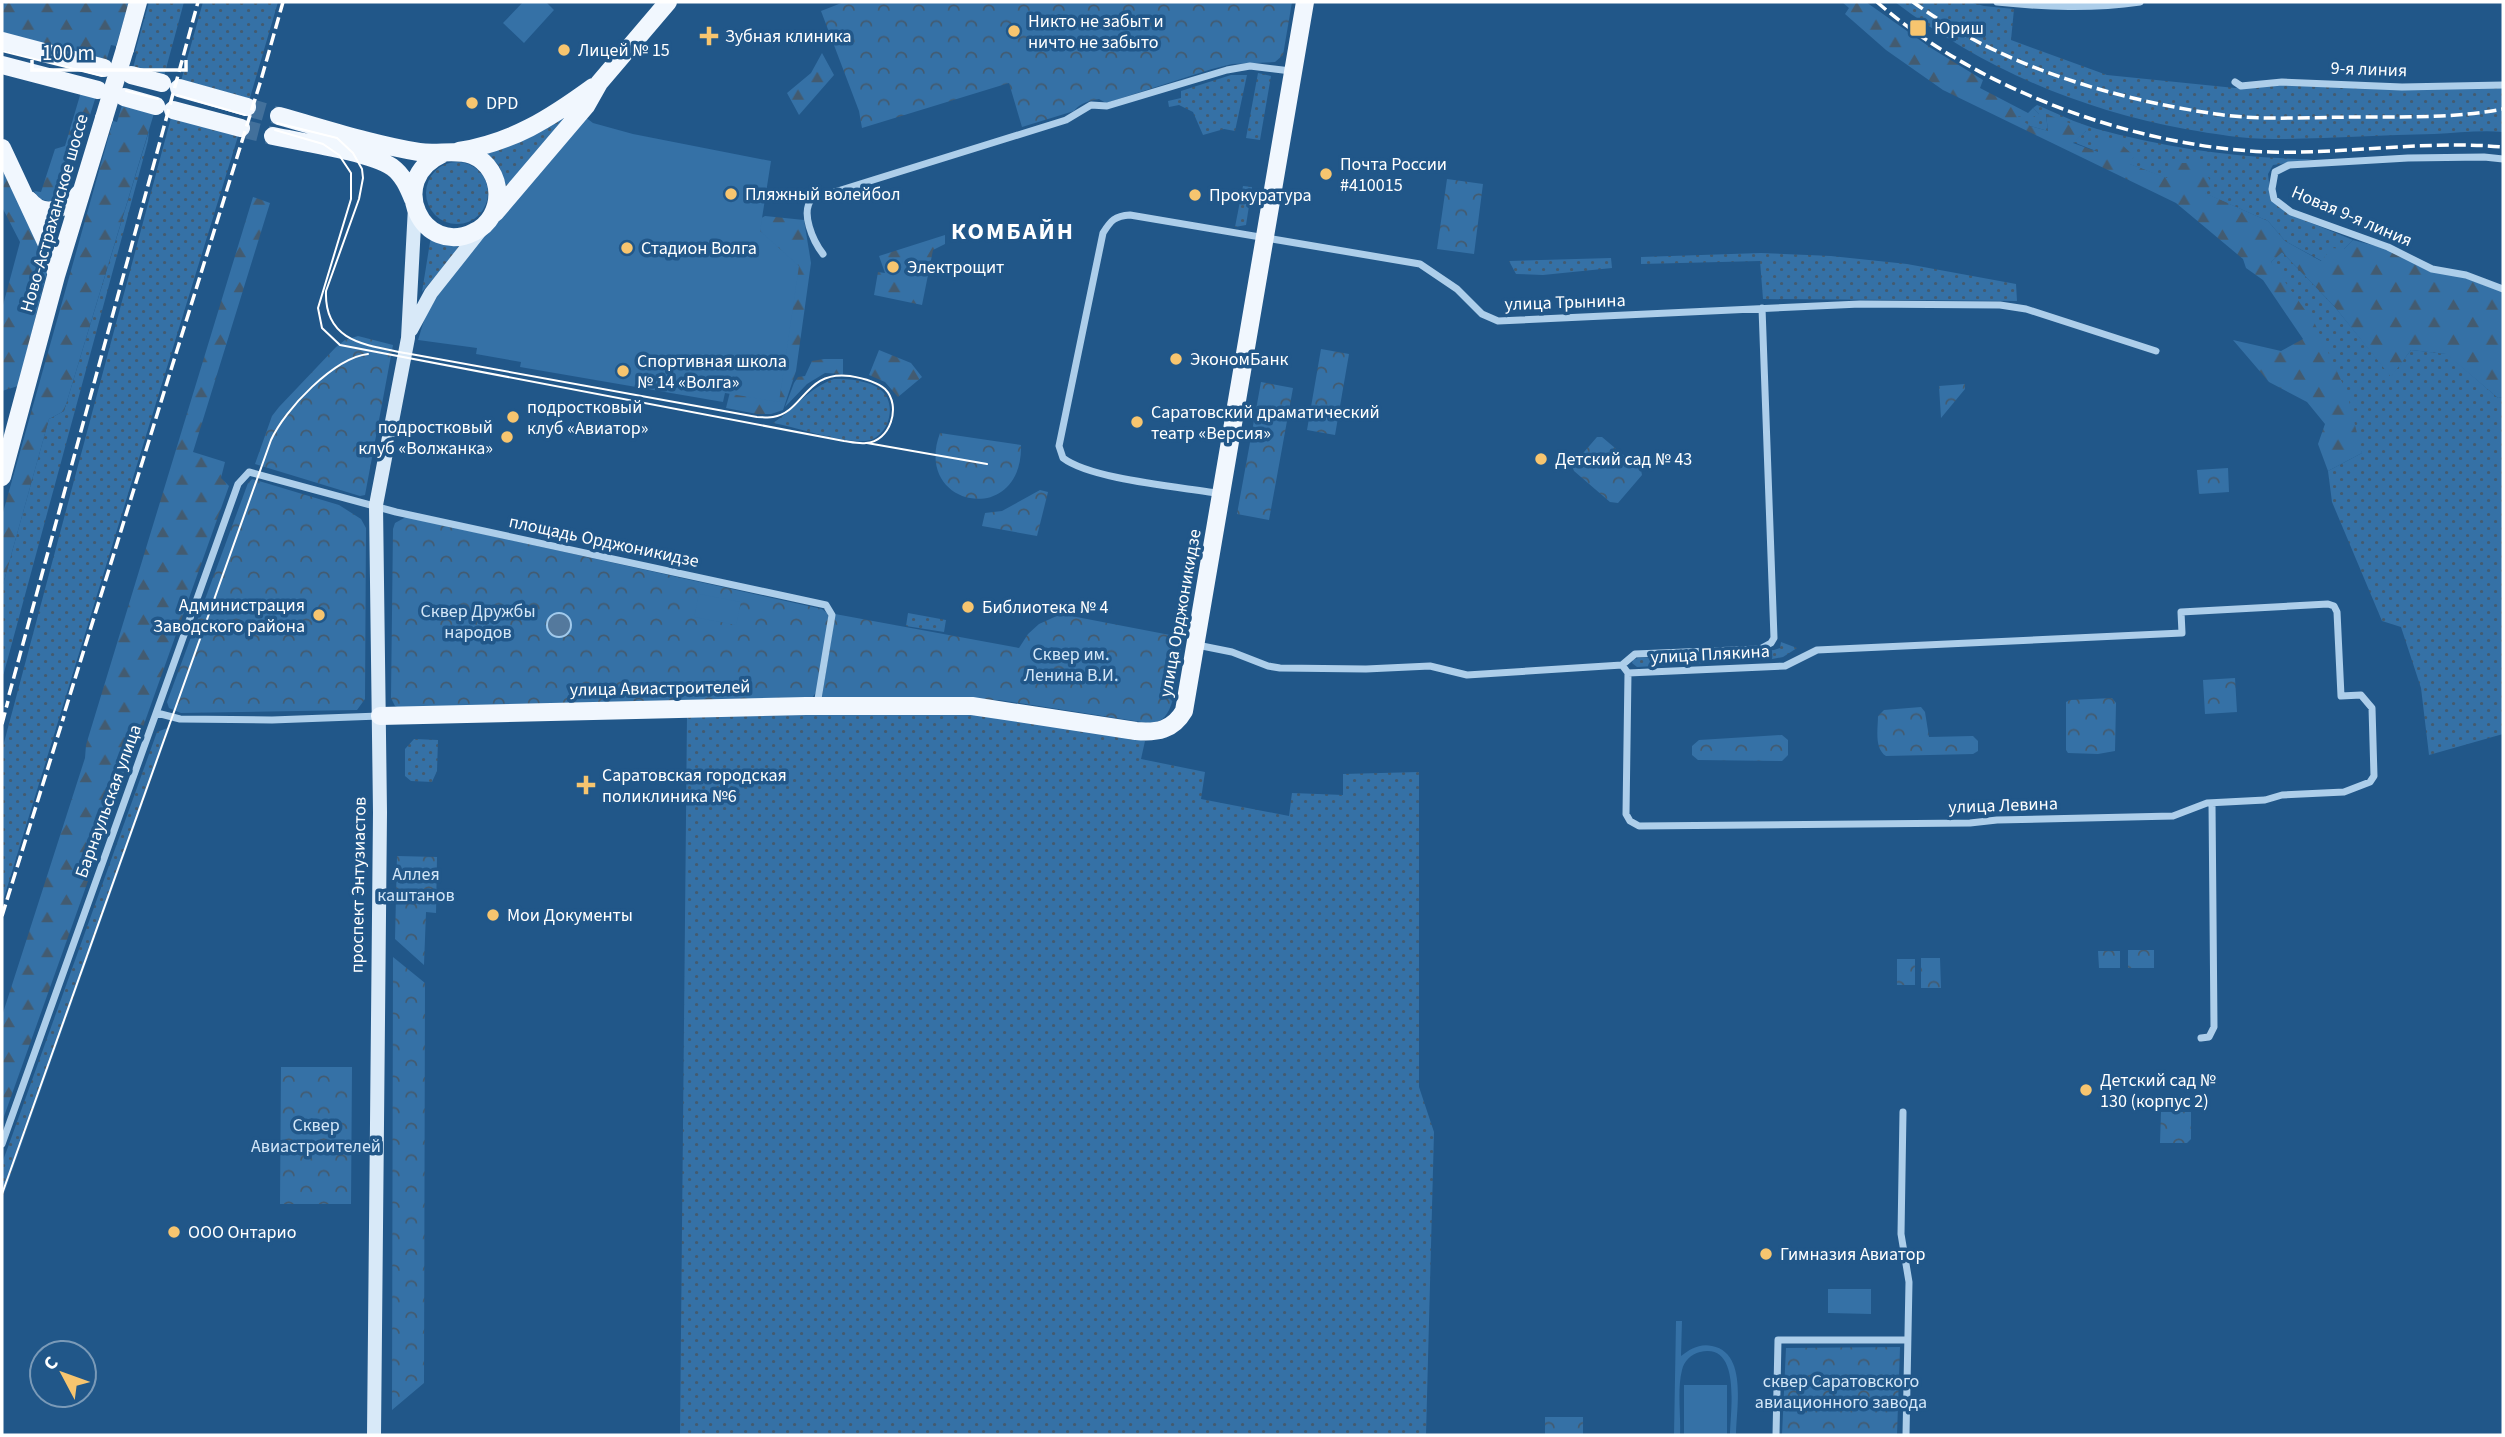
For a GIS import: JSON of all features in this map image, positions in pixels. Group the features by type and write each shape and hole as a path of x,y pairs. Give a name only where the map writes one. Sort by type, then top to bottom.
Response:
{"main road":[{"name":"Ново-Астраханское шоссе","path":"2,477 57,276 138,2"},
{"name":"проспект Энтузиастов","path":"408,338 415,320 432,293 586,106 599,83 668,2"},
{"name":"улица Орджоникидзе","path":"1163,730 1180,719 1184,711 1305,2"},
{"path":"2,41 104,68"},
{"path":"2,65 98,90"},
{"path":"131,75 247,107"},
{"name":"проспект Энтузиастов","path":"374,1435 380,716 376,505 408,338 416,180 426,164 449,153 503,141 520,134 564,109 599,83"},
{"path":"124,97 241,128"},
{"path":"279,116 378,145 449,153"},
{"path":"273,136 376,159 392,167 406,182 421,220 440,234 464,236 488,222"},
{"path":"2,148 55,261 57,276"},
{"name":"проспект Энтузиастов","path":"449,153 470,154 482,161 495,178 498,199 488,222"},
{"path":"26,197 38,209 48,211 69,203 82,191"},
{"name":"улица Авиастроителей","path":"380,716 817,706 972,706 1136,731 1163,730"}],"street":[{"path":"1997,2 2087,8 2140,2"},
{"path":"823,254 806,213 812,199 1066,120 1091,105 1107,106 1250,66 1293,72"},
{"name":"9-я линия","path":"2235,82 2241,86 2282,82 2402,87 2503,85"},
{"name":"Новая 9-я линия","path":"2503,159 2407,158 2289,165 2275,172 2272,189 2274,198 2281,205 2303,217 2388,247 2432,269 2466,275 2503,289"},
{"path":"1223,494 1084,469 1063,458 1059,446 1104,233 1111,220 1130,215 1264,238"},
{"name":"улица Трынина","path":"1264,238 1420,264 1457,289 1482,314 1498,321 1860,304 2000,305 2026,309 2156,351"},
{"path":"1196,645 1232,652 1268,666 1307,669 1430,666 1466,675 1622,665 1635,654 1760,649 1771,643 1776,632 1762,308"},
{"name":"площадь Орджоникидзе","path":"249,472 396,512 826,604 832,615 817,706"},
{"name":"Барнаульская улица","path":"2,1144 237,484 249,472"},
{"name":"улица Плякина","path":"1622,665 1628,673 1785,666 1817,650 2182,633 2181,612 2328,604 2334,606 2341,696 2361,695 2372,708 2373,780"},
{"name":"улица Левина","path":"1628,673 1626,814 1630,821 1639,826 1970,823 2173,816 2200,804 2265,800 2282,795 2344,792 2373,780"},
{"name":"улица Авиастроителей","path":"157,713 180,719 272,720 380,716"},
{"path":"2201,1038 2209,1037 2214,1027 2212,803"},
{"path":"1903,1112 1901,1234 1909,1282 1906,1435"},
{"path":"1776,1435 1778,1340 1907,1340"}],"green space":[{"path":"7,2 129,2 116,46 111,45 105,65 2,36 2,5"},
{"path":"149,2 184,2 164,76 133,68"},
{"path":"203,2 278,2 249,101 181,81"},
{"path":"523,2 546,2 554,10 524,43 503,23"},
{"path":"844,2 1292,2 1283,55 1275,62 1232,64 1212,69 1106,103 1099,99 1088,102 1074,111 1022,127 1009,83 862,128 859,111 821,11"},
{"path":"1842,2 1866,2 1931,48 1983,80 1980,88 2028,113 2033,108 2039,114 2031,118 2016,116 2030,126 2048,131 2046,114 2087,130 2073,143 2098,152 2099,140 2119,142 2134,156 2130,164 2167,178 2176,163 2200,163 2212,184 2205,193 2268,221 2285,241 2321,261 2332,248 2344,249 2353,240 2387,249 2431,271 2465,278 2503,292 2503,397 2498,398 2446,354 2411,350 2391,377 2334,306 2282,252 2271,262 2315,324 2347,393 2362,453 2328,471 2318,444 2325,424 2307,402 2269,382 2233,340 2281,351 2303,339 2263,280 2246,268 2243,259 2176,203 1943,90 1886,50 1845,14 1849,8"},
{"path":"1895,2 1969,2 2014,9 2011,40 2107,75 2235,88 2286,85 2402,89 2503,87 2503,132 2274,139 2240,137 2145,121 2032,83 1962,47"},
{"path":"822,53 834,75 799,115 787,93 811,73"},
{"path":"1258,73 1271,76 1260,140 1246,138"},
{"path":"1231,75 1247,75 1235,131 1224,129 1203,135 1193,112 1179,105 1169,107 1168,101 1181,98 1181,91"},
{"path":"81,92 96,96 68,185 61,196 52,202 40,199 34,191 41,192 55,149 65,146"},
{"path":"123,102 155,110 64,411 49,419 2,588 2,516 113,121 117,122"},
{"path":"580,104 507,191 499,165 485,153"},
{"path":"2037,105 2089,127 2150,142 2231,155 2314,159 2273,165 2268,174 2271,199 2289,214 2353,240 2344,249 2322,261 2285,241 2268,221 2073,142 2086,131 2046,115 2048,131 2030,126 2013,116 2039,114 2033,108"},
{"path":"172,114 239,133 2,904 2,750"},
{"name":"Стадион Волга","path":"584,116 593,123 633,134 771,161 760,231 799,266 779,402 725,393 723,402 520,367 521,362 476,354 477,348 418,340 425,317 447,280"},
{"path":"149,131 2,680 2,588 49,419 64,411"},
{"path":"451,162 463,162 479,171 486,181 486,205 479,215 463,224 451,224 440,219 431,210 426,199 426,187 431,176 440,167"},
{"path":"2,163 48,268 18,386 2,391 2,309 20,242 2,207"},
{"path":"1447,179 1483,184 1474,254 1437,249"},
{"path":"1243,186 1252,187 1246,225 1235,227"},
{"path":"253,197 270,203 193,452 225,462 221,478 229,486 2,1122 2,1016 85,758 86,745"},
{"path":"765,216 804,220 811,263 796,371 783,410 771,414 757,414 726,408 732,384 755,222"},
{"path":"945,235 945,244 933,250 922,305 874,295 878,272 885,273 879,256"},
{"path":"431,236 465,242 422,292"},
{"path":"2282,252 2334,306 2391,376 2411,350 2447,354 2498,398 2503,397 2503,734 2429,755 2421,688 2401,627 2382,621 2332,502 2328,471 2362,453 2271,262"},
{"path":"1761,253 1831,256 1907,264 2016,284 2017,301 1763,299 1760,261 1641,264 1641,257"},
{"path":"1611,258 1612,268 1543,275 1516,274 1509,261"},
{"path":"358,336 393,345 365,495 360,496 255,464 272,416 279,407 336,347 345,340"},
{"path":"1321,349 1349,354 1335,435 1307,430"},
{"path":"879,350 911,363 922,377 898,397 885,382 869,375"},
{"path":"843,359 843,374 825,373 807,384 785,407 798,377 805,376 812,361"},
{"path":"834,379 865,382 881,390 886,396 889,402 889,418 877,437 861,441 849,440 773,423 809,393"},
{"path":"1261,382 1293,388 1269,520 1237,514"},
{"path":"1965,384 1965,389 1941,418 1939,386"},
{"path":"940,433 1021,445 1017,471 1005,489 989,497 971,498 954,492 941,478 936,458"},
{"path":"1597,437 1602,437 1641,470 1642,475 1618,503 1610,502 1574,471 1572,466"},
{"path":"2228,468 2229,492 2199,494 2197,470"},
{"path":"252,479 339,505 361,519 366,528 365,699 357,710 181,713 169,708 167,702 248,483"},
{"path":"1040,490 1048,492 1037,536 982,526 985,513 1002,511"},
{"name":"Сквер Дружбы народов","path":"406,517 822,609 829,619 817,691 812,698 402,709 395,706 391,698 393,529 395,523"},
{"path":"699,594 741,602 736,625 694,617"},
{"path":"908,613 946,620 944,632 906,626"},
{"name":"Сквер им. Ленина В.И.","path":"835,614 1019,648 1039,624 1061,614 1170,635 1181,649 1173,701 1165,717 1148,723 999,700 822,697"},
{"path":"1781,642 1797,648 1783,657 1772,659 1637,667 1632,663 1638,658 1774,650 1780,648"},
{"path":"2235,678 2237,712 2205,714 2203,680"},
{"path":"2112,698 2116,703 2115,751 2098,754 2068,753 2066,702"},
{"path":"1921,707 1925,712 1929,737 1973,736 1978,741 1978,751 1973,754 1886,756 1882,753 1878,743 1878,716 1884,710"},
{"path":"973,712 1145,741 1141,759 1205,772 1201,799 1289,816 1292,793 1343,795 1343,774 1419,772 1419,1087 1434,1132 1426,1435 680,1435 687,715"},
{"path":"170,727 2,1199 2,1163 157,732"},
{"path":"1782,735 1788,740 1788,755 1782,761 1698,760 1692,755 1692,746 1699,740"},
{"path":"414,739 438,740 437,771 432,782 411,781 405,776 405,749"},
{"name":"Аллея каштанов","path":"397,856 437,857 436,913 426,912 424,965 395,939"},
{"path":"2128,950 2154,950 2154,968 2128,968"},
{"path":"2098,951 2120,951 2120,968 2099,968"},
{"name":"Аллея каштанов","path":"393,957 425,983 424,1383 392,1410"},
{"path":"1921,958 1940,958 1941,988 1921,988"},
{"path":"1897,959 1915,959 1915,985 1897,985"},
{"name":"Сквер Авиастроителей","path":"281,1067 352,1067 351,1204 280,1204"},
{"path":"2161,1112 2191,1112 2191,1139 2187,1143 2160,1143"},
{"path":"1828,1289 1871,1289 1871,1314 1828,1313"},
{"path":"1676,1321 1682,1321 1681,1356 1695,1347 1708,1345 1723,1351 1731,1359 1738,1383 1736,1435 1730,1435 1732,1396 1728,1368 1722,1358 1713,1352 1700,1352 1691,1356 1682,1370 1680,1435 1674,1435"},
{"name":"сквер Саратовского авиационного завода","path":"1900,1347 1897,1435 1782,1435 1786,1348"},
{"path":"1684,1385 1727,1385 1727,1435 1684,1435"},
{"path":"1545,1417 1583,1417 1583,1435 1545,1435"}],"shaded area":[{"path":"559,613 567,617 571,625 567,633 559,637 551,633 547,625 551,617"}],"tunnel":[{"path":"247,107 279,116"},
{"path":"241,128 273,136"}],"tram line":[{"path":"2,51 102,76"},
{"path":"126,91 158,99"},
{"path":"177,95 245,115"},
{"path":"275,130 323,144 339,155 351,173 351,199 318,308 322,328 340,345 852,442 874,441 881,437 891,422 893,404 885,389 850,376 823,379 783,414 757,417 405,353 350,338 332,321 327,308 326,291 359,199 362,169 353,153 337,138 277,123"},
{"path":"2,1194 271,440 287,414 312,387 340,365 368,354"},
{"path":"867,443 987,464"}],"railway":[{"path":"9,695 198,2"},
{"path":"65,711 283,2"},
{"path":"1877,2 1917,34 1962,62 2011,87 2114,126 2167,139 2220,148 2271,152 2445,145 2503,147"},
{"path":"1913,2 1946,24 2019,61 2097,89 2177,107 2234,116 2288,118 2431,116 2503,109"},
{"path":"2,724 8,701"},
{"path":"2,916 64,716"}],"place":[{"name":"Юриш","path":"1918,28"},
{"name":"Никто не забыт и ничто не забыто","path":"1014,31"},
{"name":"Зубная клиника","path":"709,36"},
{"name":"Лицей № 15","path":"564,50"},
{"name":"DPD","path":"472,103"},
{"name":"Почта России #410015","path":"1326,174"},
{"name":"Пляжный волейбол","path":"731,194"},
{"name":"Прокуратура","path":"1195,195"},
{"name":"Стадион Волга","path":"627,248"},
{"name":"Электрощит","path":"893,267"},
{"name":"ЭкономБанк","path":"1176,359"},
{"name":"Спортивная школа № 14 «Волга»","path":"623,371"},
{"name":"подростковый клуб «Авиатор»","path":"513,417"},
{"name":"Саратовский драматический театр «Версия»","path":"1137,422"},
{"name":"подростковый клуб «Волжанка»","path":"507,437"},
{"name":"Детский сад № 43","path":"1541,459"},
{"name":"Библиотека № 4","path":"968,607"},
{"name":"Администрация Заводского района","path":"319,615"},
{"name":"Саратовская городская поликлиника №6","path":"586,785"},
{"name":"Мои Документы","path":"493,915"},
{"name":"Детский сад № 130 (корпус 2)","path":"2086,1090"},
{"name":"ООО Онтарио","path":"174,1232"},
{"name":"Гимназия Авиатор","path":"1766,1254"}],"district":[{"name":"КОМБАЙН","path":"1013,231"}]}
